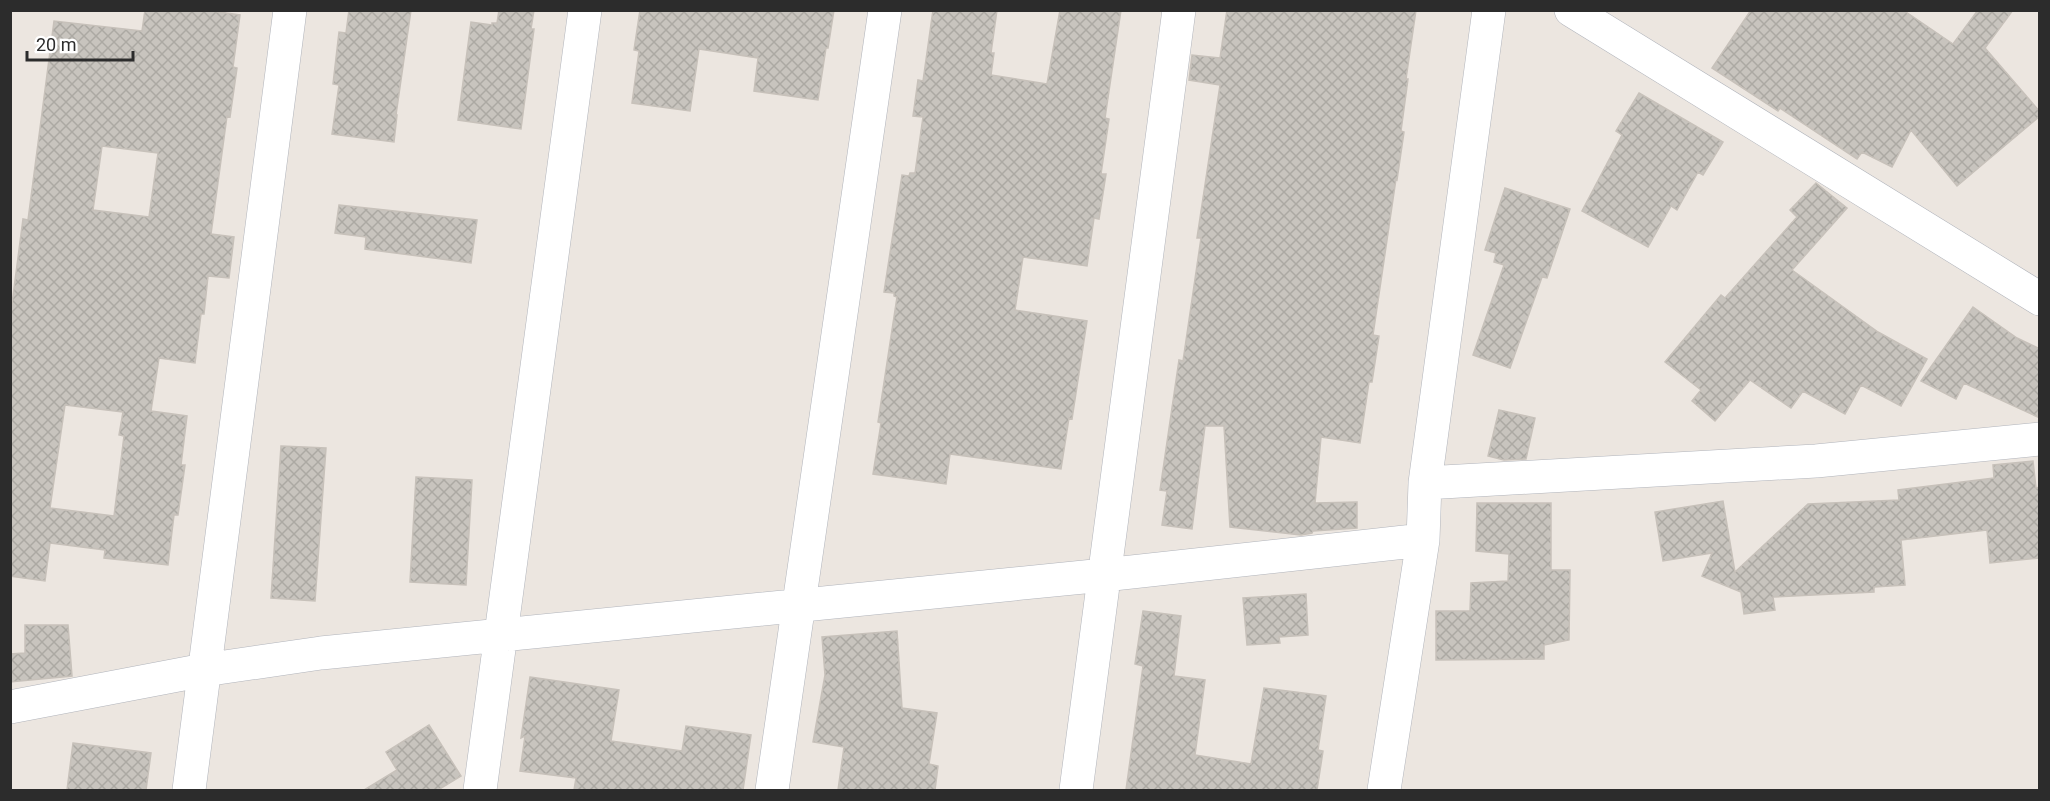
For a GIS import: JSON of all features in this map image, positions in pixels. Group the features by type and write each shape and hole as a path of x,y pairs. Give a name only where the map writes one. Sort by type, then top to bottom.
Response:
{"street":[{"path":"189,790 290,10"},
{"path":"480,790 585,10"},
{"path":"772,790 885,10"},
{"path":"1076,790 1179,10"},
{"path":"1384,790 1423,540 1425,483 1489,10"},
{"path":"1571,10 2040,299"},
{"path":"1425,483 1816,461 2040,440"},
{"path":"10,707 204,670 321,653 1104,575 1423,540"}],"building":[{"path":"145,10 205,10 240,15 233,67 237,68 230,117 227,116 211,234 234,237 229,278 208,276 195,363 159,358 151,411 187,416 181,465 185,465 178,515 174,515 168,565 104,558 105,550 50,543 45,581 10,576 10,319 23,219 28,220 54,21 142,31","holes":["102,146 158,153 149,217 93,210","65,405 123,412 119,435 124,436 114,516 50,508"]},
{"path":"349,10 411,10 394,142 332,134 339,85 333,84 339,32 346,33"},
{"path":"499,10 534,10 531,29 534,29 521,129 458,120 471,22 492,25 492,23 497,23"},
{"path":"640,10 834,10 818,100 754,91 758,58 699,49 690,111 632,103 639,51 634,50"},
{"path":"933,10 997,10 991,53 994,53 991,75 1047,84 1060,10 1121,10 1105,118 1109,119 1101,174 1106,174 1099,219 1094,218 1087,266 1023,257 1015,310 1087,321 1072,419 1069,418 1061,469 950,454 946,484 873,474 881,423 878,422 897,297 894,293 884,292 902,175 909,176 910,173 915,173 923,117 913,116 918,80 923,81"},
{"path":"1227,10 1416,10 1406,79 1408,79 1401,131 1404,132 1373,335 1379,336 1372,382 1369,382 1360,443 1321,437 1315,503 1357,502 1357,528 1313,531 1301,535 1230,527 1224,426 1205,426 1192,529 1162,525 1167,491 1160,490 1179,360 1183,361 1201,238 1197,238 1220,85 1189,80 1192,55 1220,58"},
{"path":"1751,10 1903,10 1953,44 1978,10 2013,10 1985,48 2040,112 2040,116 1957,186 1911,130 1892,167 1862,152 1857,159 1780,108 1778,111 1712,68"},
{"path":"1639,93 1723,142 1703,175 1698,172 1677,210 1671,206 1648,247 1582,211 1622,135 1616,131"},
{"path":"1816,183 1847,208 1792,270 1878,332 1927,359 1901,406 1861,385 1845,414 1803,391 1791,408 1750,380 1715,421 1692,401 1701,390 1665,362 1721,295 1725,298 1797,217 1790,210"},
{"path":"1505,188 1570,209 1547,278 1542,277 1510,368 1473,355 1504,265 1494,262 1496,253 1485,250"},
{"path":"339,205 477,220 471,263 365,249 366,237 335,233"},
{"path":"1973,307 2017,338 2040,349 2040,418 1964,383 1956,399 1921,381"},
{"path":"1499,410 1535,418 1526,459 1504,460 1488,456"},
{"path":"281,446 326,448 315,601 271,598"},
{"path":"2033,461 2036,488 2040,487 2040,558 1990,563 1987,530 1901,540 1905,585 1874,587 1874,592 1773,597 1775,610 1744,614 1741,592 1702,576 1712,553 1663,561 1655,512 1723,501 1735,572 1808,504 1899,500 1898,490 1994,478 1993,465"},
{"path":"416,477 472,480 466,585 410,582"},
{"path":"1477,503 1551,503 1551,570 1570,570 1569,640 1544,645 1544,659 1436,660 1436,611 1470,611 1471,583 1508,581 1509,554 1476,551"},
{"path":"1306,594 1308,635 1279,637 1280,643 1247,645 1243,598"},
{"path":"1143,611 1181,616 1174,676 1205,680 1195,755 1251,764 1264,688 1326,696 1318,750 1323,751 1317,790 1126,790 1143,666 1135,664"},
{"path":"25,625 68,625 72,676 10,682 10,654 25,653"},
{"path":"897,631 902,708 937,713 929,764 938,766 935,790 838,790 844,747 813,742 825,675 822,637"},
{"path":"530,677 619,690 611,741 682,751 686,726 751,735 743,790 574,790 576,778 520,771 525,736 521,738"},
{"path":"429,725 461,776 438,790 364,790 397,770 386,752"},
{"path":"73,743 151,753 146,790 67,790"}]}
